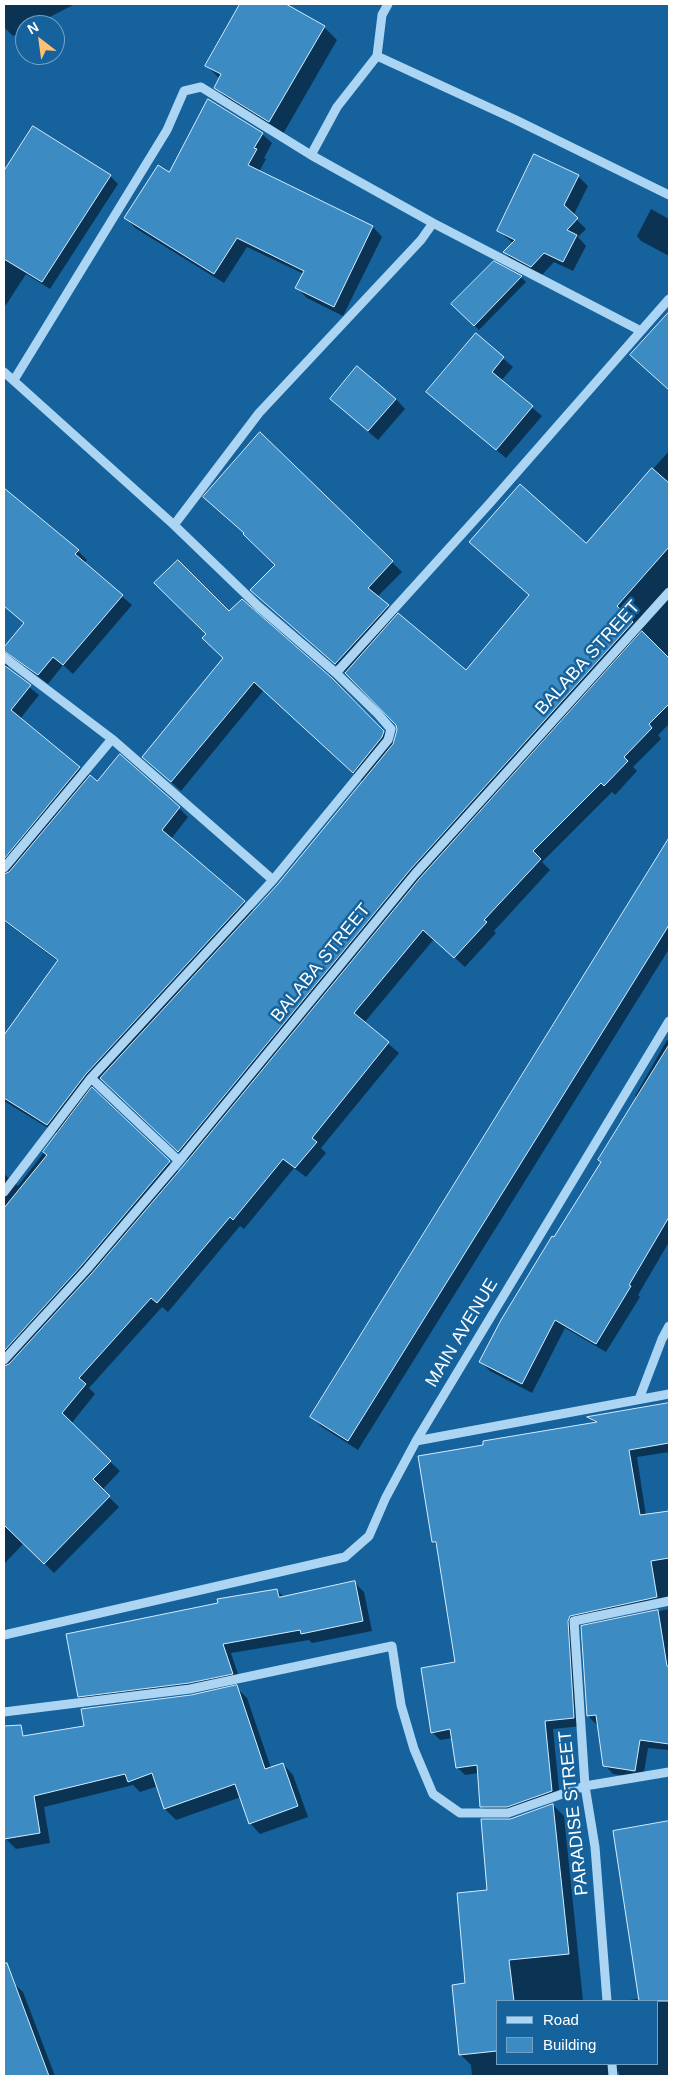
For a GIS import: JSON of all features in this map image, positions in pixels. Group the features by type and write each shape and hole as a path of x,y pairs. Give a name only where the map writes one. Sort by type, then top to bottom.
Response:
{"street":[{"path":"311,155 337,107 377,56 382,15 388,4"},
{"path":"377,56 514,119 669,195"},
{"path":"14,380 167,130 184,91 201,87 311,155 433,223 641,331"},
{"path":"174,525 258,413 421,240 433,223"},
{"path":"336,673 490,503 669,299"},
{"path":"4,372 174,525 258,606 336,673 391,729 388,740 273,880 91,1078 4,1192"},
{"name":"BALABA STREET","path":"4,1360 87,1269 179,1161 415,874 669,592"},
{"path":"4,657 112,739 273,880"},
{"path":"4,868 112,739"},
{"name":"MAIN AVENUE","path":"4,1635 345,1556 369,1536 386,1496 416,1442 669,1021"},
{"path":"91,1078 179,1161"},
{"path":"639,1399 662,1339 669,1326"},
{"path":"416,1442 669,1394"},
{"name":"PARADISE STREET","path":"607,2000 595,1847 585,1786 574,1621 669,1601"},
{"path":"4,1712 190,1689 392,1646 401,1705 414,1750 433,1794 460,1813 508,1813 585,1786 669,1772"}],"building":[{"path":"240,4 286,4 325,26 269,122 214,88 221,74 205,66"},
{"path":"208,99 263,133 254,148 257,149 248,165 373,226 334,307 295,288 304,271 237,238 214,274 124,218 158,165 169,172"},
{"path":"33,126 111,175 42,282 4,259 4,171"},
{"path":"534,154 579,175 564,205 578,218 567,230 577,235 563,262 544,253 531,267 503,252 515,240 497,231"},
{"path":"494,261 522,276 474,326 451,304"},
{"path":"669,312 669,390 630,355"},
{"path":"476,333 504,357 492,372 533,406 496,450 426,392"},
{"path":"357,366 396,399 368,431 330,399"},
{"path":"260,432 393,561 368,588 389,605 335,664 250,590 275,565 244,533 203,497"},
{"path":"652,468 669,483 669,547 617,606 633,622 410,870 178,1152 100,1078 278,884 393,744 397,730 396,725 345,673 398,613 466,670 529,595 469,542 520,484 586,543"},
{"path":"4,488 79,550 75,554 123,595 63,665 53,657 38,675 4,651 4,647 24,623 4,606"},
{"path":"178,560 229,611 242,599 332,678 384,731 382,737 353,773 254,682 171,782 142,757 223,658 202,638 206,634 154,583"},
{"path":"642,631 669,658 669,704 649,724 652,728 624,757 628,761 604,786 601,783 533,851 541,859 484,920 487,922 454,958 423,930 354,1013 389,1042 312,1138 317,1142 295,1168 283,1159 233,1220 230,1217 157,1303 151,1298 79,1378 86,1384 62,1413 111,1461 93,1479 110,1496 44,1564 4,1525 4,1366 9,1364 92,1273 184,1165 420,878"},
{"path":"4,665 31,685 11,710 80,767 4,859"},
{"path":"120,754 180,807 162,830 245,901 86,1074 47,1125 4,1098 4,1035 58,960 4,920 4,874 9,872 90,775 97,781"},
{"path":"669,838 669,925 348,1441 310,1417"},
{"path":"669,1045 669,1217 629,1285 631,1286 596,1344 555,1320 522,1384 479,1362 501,1320 552,1236 554,1237 601,1162 598,1160"},
{"path":"92,1087 170,1161 82,1265 4,1351 4,1208 47,1155 43,1152"},
{"path":"669,1403 669,1443 629,1450 640,1515 669,1511 669,1558 651,1561 657,1597 570,1616 568,1621 574,1718 545,1721 552,1791 507,1807 480,1807 477,1765 456,1768 450,1729 431,1733 421,1668 455,1662 436,1542 432,1542 418,1456 483,1445 483,1441 597,1422 587,1417"},
{"path":"355,1581 363,1621 301,1634 300,1630 223,1644 233,1674 189,1683 78,1697 66,1634 218,1603 217,1599 277,1589 279,1597"},
{"path":"658,1610 667,1666 669,1666 669,1744 640,1740 635,1771 603,1766 596,1715 587,1716 581,1626"},
{"path":"237,1685 265,1769 283,1763 298,1806 249,1824 235,1784 164,1809 152,1773 128,1782 125,1774 34,1796 40,1833 4,1839 4,1726 21,1725 23,1736 84,1726 81,1709 191,1695"},
{"path":"553,1804 569,1954 509,1960 514,2000 496,2000 496,2051 459,2055 452,1985 465,1983 457,1893 487,1890 481,1819 510,1819"},
{"path":"669,1821 669,2001 639,2000 613,1831"},
{"path":"7,1963 49,2076 4,2076 4,1964"}]}
